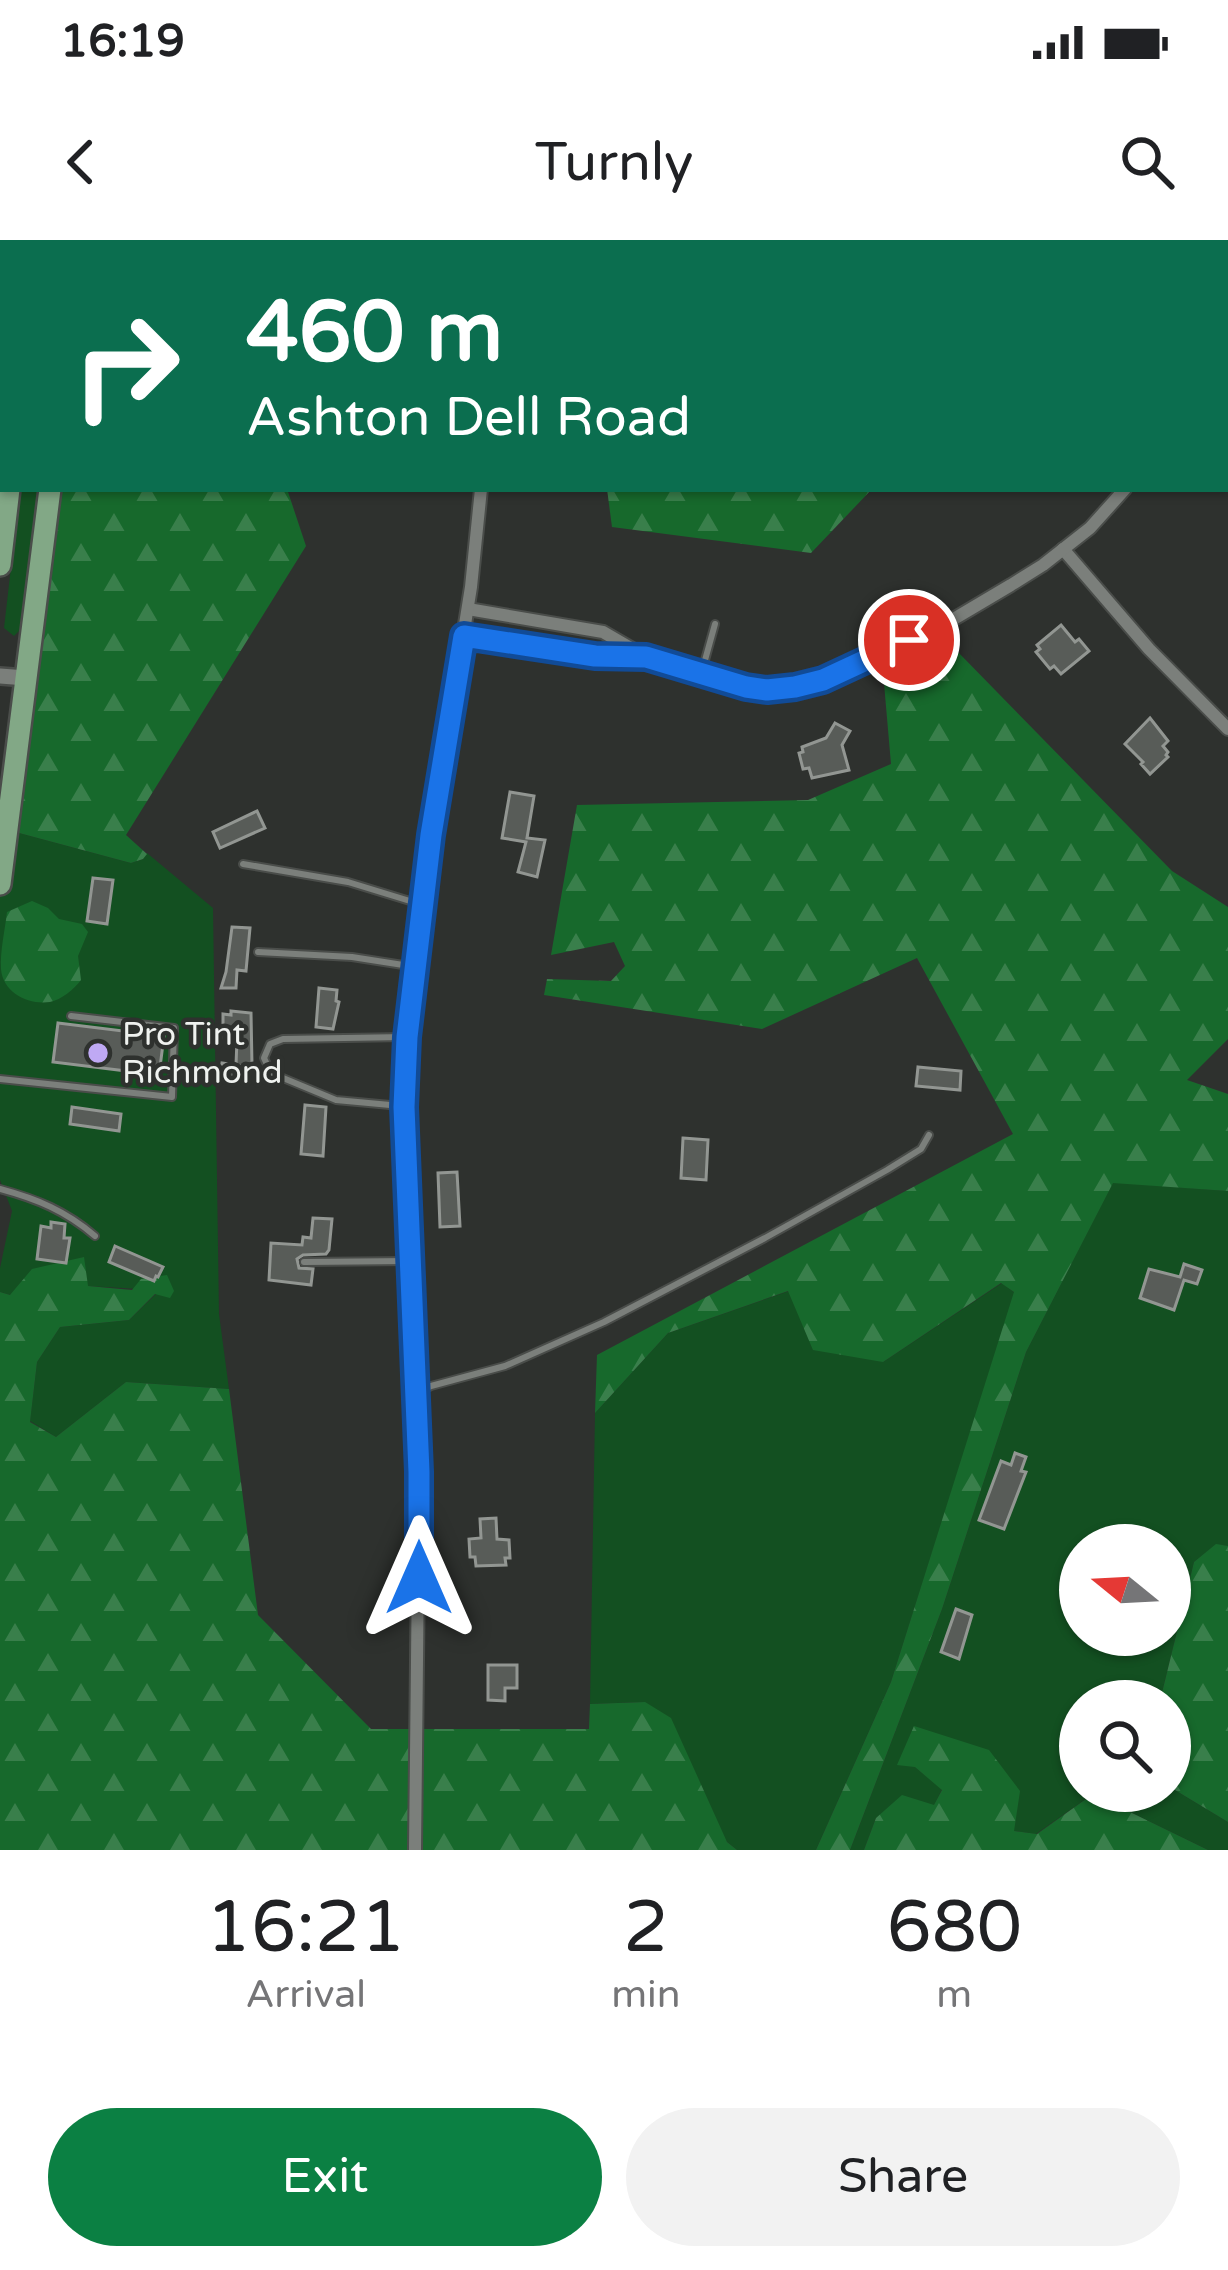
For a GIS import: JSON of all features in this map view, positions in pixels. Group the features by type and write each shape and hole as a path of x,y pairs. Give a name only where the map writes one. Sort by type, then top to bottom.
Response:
{"main road":[{"path":"0,565 9,492"},
{"path":"0,884 50,492"}],"street":[{"path":"415,1850 419,1578 404,1107 407,1037 431,835 482,492"},
{"path":"468,609 603,632 646,657 746,687 795,687 823,680 952,620 1063,549 1122,492"},
{"path":"1063,549 1149,649 1228,729"},
{"path":"464,636 595,656 646,657"},
{"path":"0,676 26,679"}],"lane":[{"path":"701,674 715,624"},
{"path":"243,864 348,882 423,905"},
{"path":"258,952 352,957 416,967"},
{"path":"0,1079 172,1097 174,1028 71,1016"},
{"path":"404,1107 336,1100 272,1073 264,1058 270,1044 283,1039 407,1037"},
{"path":"416,1395 430,1385 505,1366 604,1322 887,1170 921,1149 929,1135"},
{"path":"0,1190 56,1208 95,1236"},
{"path":"304,1262 410,1261"}],"green space":[{"path":"20,492 40,492 23,627 14,636 4,628"},
{"path":"51,492 288,492 306,546 126,835 147,854 143,859 131,863 8,830"},
{"path":"607,492 869,492 811,553 612,527"},
{"path":"954,648 1172,871 1228,907 1228,1039 1187,1080 1228,1094 1228,1191 1113,1183 1026,1352 942,1609 850,1850 816,1850 891,1682 1014,1292 1001,1283 883,1362 813,1350 788,1291 668,1333 595,1413 597,1355 1013,1134 917,958 762,1029 544,995 547,979 611,981 625,966 614,942 551,955 577,805 808,800 891,764 884,683"},
{"path":"8,830 131,863 147,853 213,908 219,1314 229,1389 126,1382 56,1437 30,1421 37,1362 60,1327 129,1320 156,1294 174,1291 87,1286 83,1257 10,1295 0,1292 12,1211 0,1180 0,897"},
{"path":"32,901 59,919 82,924 88,932 78,956 81,980 50,1002 18,996 6,985 1,969 7,912"},
{"path":"1113,1182 1228,1191 1228,1546 1216,1545 1194,1562 1191,1574 1191,1524 1059,1524 1059,1656 1171,1656 1165,1680 1059,1680 1059,1812 1067,1812 1036,1834 1014,1831 915,1767 942,1789 934,1806 876,1818 864,1850 850,1850 942,1609 1026,1352"},
{"path":"84,1257 88,1286 132,1290 141,1279 167,1275 174,1291 170,1298 155,1294 129,1320 60,1327 37,1362 30,1422 56,1437 126,1382 229,1389 258,1615 371,1729 589,1729 590,1704 645,1702 671,1718 727,1842 737,1850 0,1850 0,1292 10,1295 32,1269"},
{"path":"1002,1283 1015,1293 891,1682 816,1850 737,1850 727,1842 644,1702 590,1704 595,1413 668,1333 789,1291 883,1362"},
{"path":"1216,1544 1228,1546 1228,1822 1191,1800 1191,1680 1165,1680 1171,1656 1191,1656 1194,1562"},
{"path":"914,1726 989,1750 1020,1791 1014,1831 1037,1834 1068,1812 1130,1812 1208,1850 864,1850 876,1818 902,1795 934,1805 942,1790 915,1767 897,1765"},
{"path":"1191,1800 1228,1822 1228,1850 1208,1850 1130,1812 1191,1812"}],"building":[{"path":"1061,625 1089,651 1061,674 1036,652 1037,645"},
{"path":"1150,718 1168,741 1163,746 1168,757 1150,774 1125,744"},
{"path":"835,723 850,731 842,745 849,770 812,778 809,768 803,769 799,753 802,747 826,738"},
{"path":"510,792 534,796 527,838 545,840 537,877 518,872 526,842 502,838"},
{"path":"257,811 265,828 220,848 213,832"},
{"path":"93,878 113,880 107,924 87,921"},
{"path":"232,927 250,928 246,971 237,970 236,988 221,988 226,972"},
{"path":"319,988 337,990 333,1029 316,1027"},
{"path":"231,1011 251,1013 252,1065 240,1066 238,1083 220,1080 222,1063 236,1065 237,1039 223,1038 223,1014 231,1015"},
{"path":"58,1023 164,1036 159,1075 53,1062"},
{"path":"918,1067 961,1071 960,1090 916,1086"},
{"path":"305,1105 326,1107 323,1156 301,1154"},
{"path":"72,1107 121,1114 119,1131 70,1124"},
{"path":"683,1138 708,1140 706,1180 681,1178"},
{"path":"457,1172 460,1226 440,1227 438,1173"},
{"path":"313,1218 332,1219 326,1254 297,1259 299,1268 313,1269 311,1285 269,1280 271,1243 302,1245 303,1237 311,1238"},
{"path":"51,1222 65,1224 64,1238 70,1238 66,1263 37,1259 41,1226 51,1228"},
{"path":"115,1246 163,1267 158,1277 154,1281 109,1262"},
{"path":"1184,1264 1202,1270 1197,1284 1184,1280 1174,1310 1140,1298 1149,1269 1180,1277"},
{"path":"1015,1453 1026,1457 1021,1471 1026,1472 1004,1529 979,1520 1001,1461 1011,1465"},
{"path":"496,1518 497,1539 509,1540 510,1558 505,1558 506,1565 476,1566 469,1539 481,1538 480,1519"},
{"path":"956,1609 972,1615 959,1659 941,1652"},
{"path":"488,1665 517,1665 517,1688 505,1688 505,1701 488,1700"}],"place":[{"name":"Pro Tint Richmond","path":"98,1053"}],"route":[{"path":"419,1578 404,1107 407,1037 431,835 464,636 595,656 646,657 767,690 823,680 909,640"}]}
